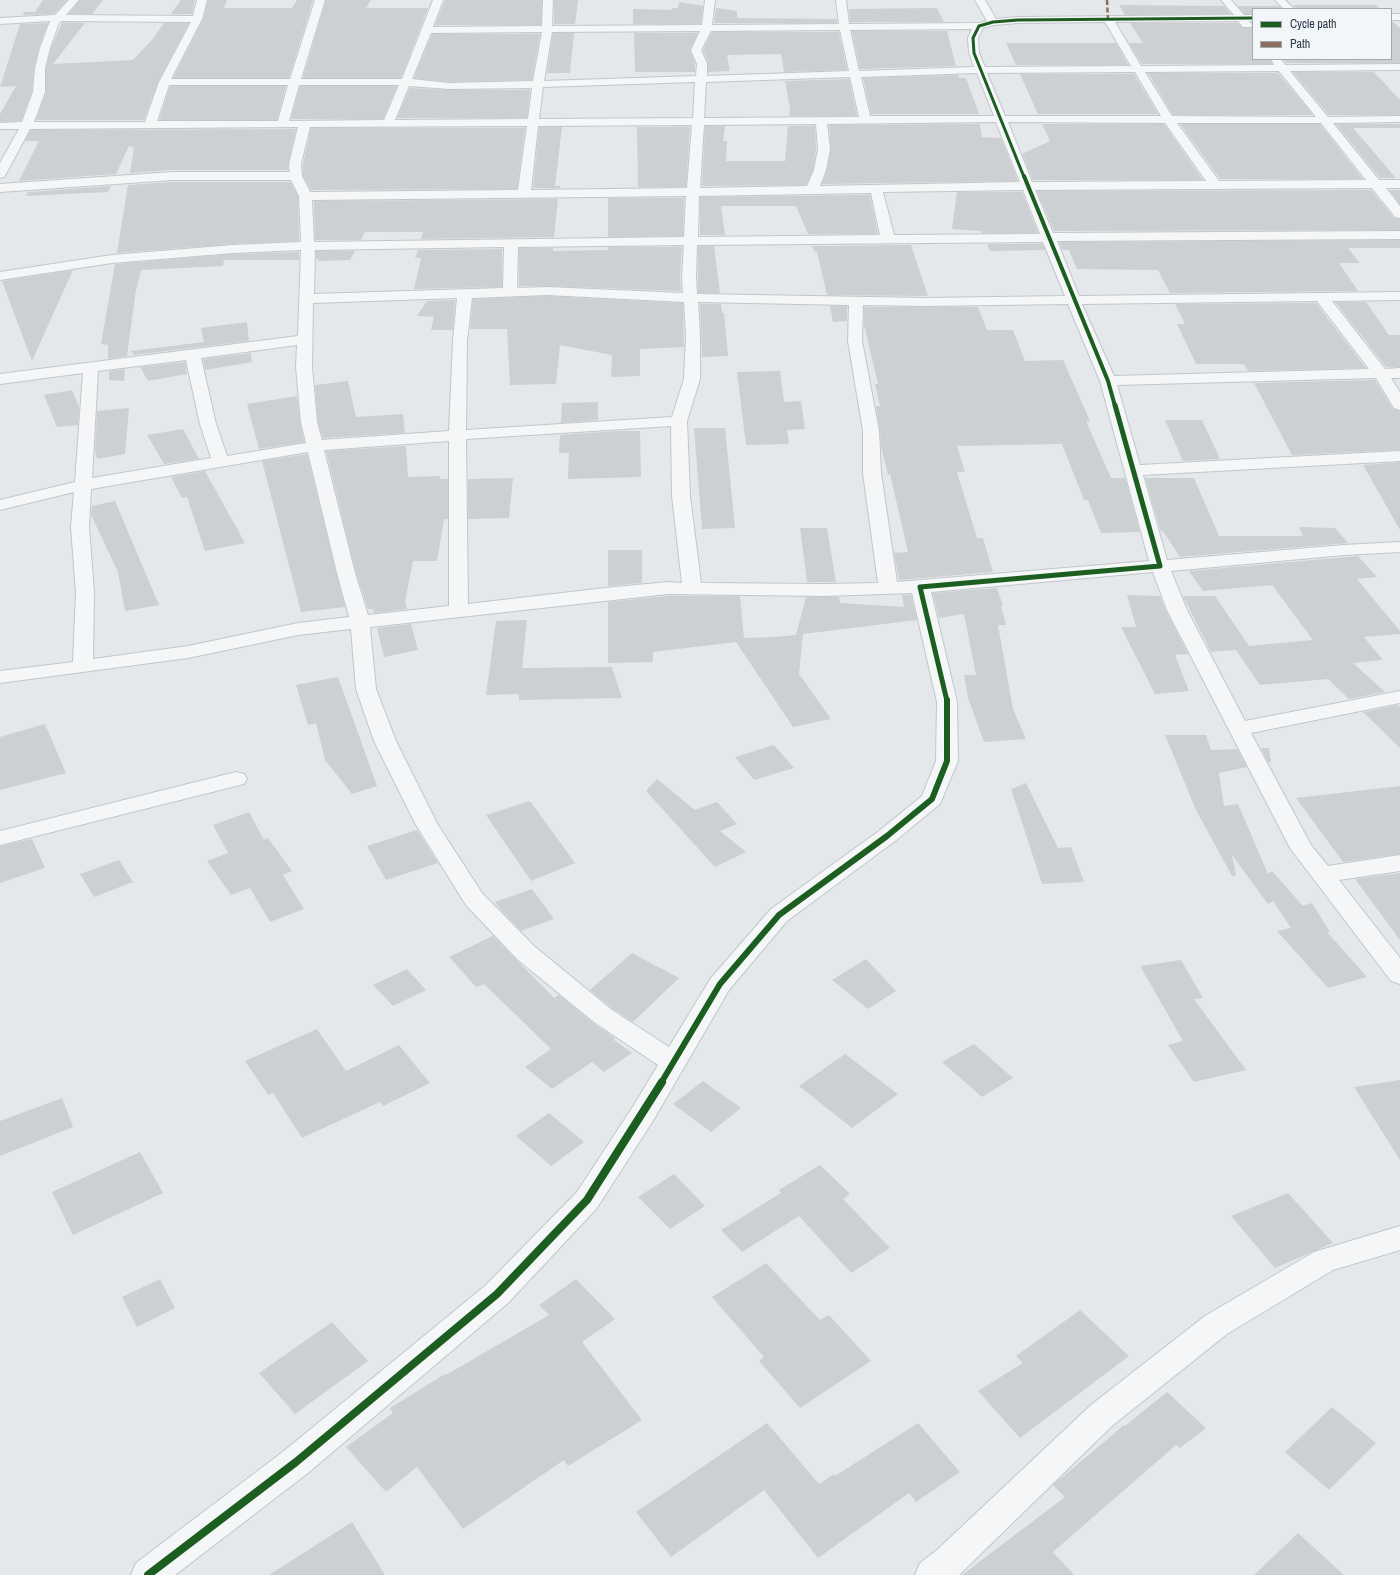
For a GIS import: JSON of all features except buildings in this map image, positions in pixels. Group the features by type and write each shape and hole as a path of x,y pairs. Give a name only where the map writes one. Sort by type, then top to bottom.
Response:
{"street":[{"path":"0,174 27,125 39,92 40,68 53,24 74,0"},
{"path":"150,124 164,82 197,18 202,0"},
{"path":"283,123 320,0"},
{"path":"388,122 438,0"},
{"path":"524,193 538,83 547,30 548,0"},
{"path":"692,588 681,496 679,421 692,379 693,336 689,277 702,64 696,50 707,28 710,0"},
{"path":"841,0 844,26 865,120"},
{"path":"980,0 986,24"},
{"path":"1226,0 1249,22"},
{"path":"1280,0 1288,8"},
{"path":"0,21 58,18 197,18"},
{"path":"427,30 547,30 986,24 1018,20 1108,18 1249,22"},
{"path":"1108,18 1168,119 1215,185"},
{"path":"986,24 972,38 974,53 1073,299 1108,381 1160,566 1178,610 1238,729 1301,848 1400,975"},
{"path":"164,82 405,82 449,86 855,73 982,70 1138,69 1279,63 1400,67"},
{"path":"1279,63 1400,214"},
{"path":"0,126 698,120 1400,119"},
{"path":"812,190 820,170 824,149 821,120"},
{"path":"305,123 295,164 296,176 304,196 308,246 304,368 309,422 346,573 360,622 366,689 385,741 427,825 474,899 526,953 603,1016 673,1062"},
{"path":"0,188 173,176 296,176"},
{"path":"304,196 693,192 1028,186 1400,184"},
{"path":"876,188 888,239"},
{"path":"0,276 112,259 233,248 691,240 1400,236"},
{"path":"510,292 511,244"},
{"path":"307,299 510,292 591,292 691,298 926,302 1400,296"},
{"path":"459,610 457,435 460,341 465,293"},
{"path":"1321,297 1381,374 1400,405"},
{"path":"856,301 855,341 871,430 872,472 888,588"},
{"path":"0,379 304,340"},
{"path":"193,354 208,424 220,461"},
{"path":"83,667 86,592 80,527 91,367"},
{"path":"1108,381 1400,373"},
{"path":"0,505 82,485 315,446 457,435 679,421"},
{"path":"1133,470 1400,456"},
{"path":"0,677 188,652 298,629 668,588 825,590 920,587 1344,550 1400,547"},
{"path":"148,1575 296,1462 497,1294 587,1200 644,1112 720,984 778,916 887,836 932,799 947,761 947,702 920,587"},
{"path":"1238,729 1400,697"},
{"path":"0,838 236,780"},
{"path":"1322,875 1400,863"},
{"path":"932,1575 949,1562 1102,1415 1216,1325 1324,1261 1400,1238"}],"marked path":[{"path":"1107,0 1108,19"}],"cycle path":[{"path":"148,1575 296,1462 497,1294 587,1200 644,1112 720,984 779,915 887,836 932,799 947,761 947,702 920,587 1160,566 1108,381 1073,299 974,53 973,38 979,26 993,22 1018,20 1252,18"}]}
